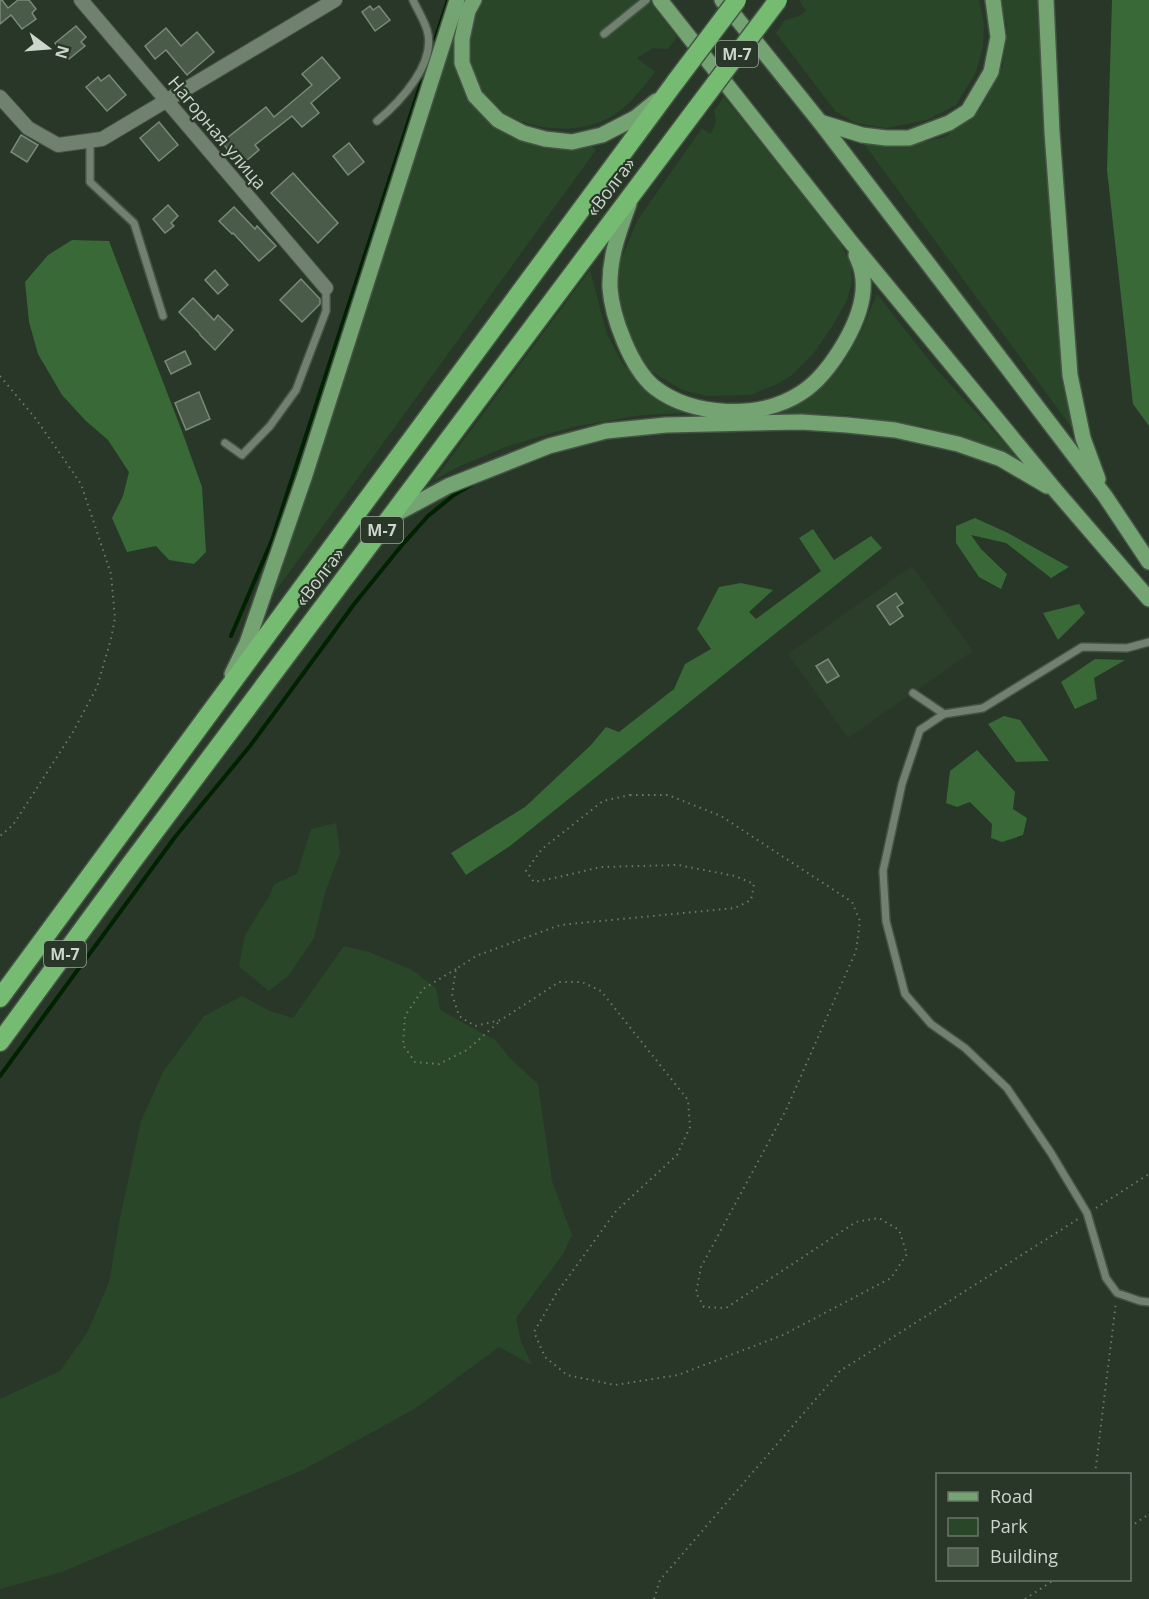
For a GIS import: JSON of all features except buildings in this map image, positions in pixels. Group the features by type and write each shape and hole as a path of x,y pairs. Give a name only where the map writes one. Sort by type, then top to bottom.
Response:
{"highway":[{"name":"М-7","path":"675,83 736,0"},
{"name":"«Волга»","path":"0,1042 129,866 778,0"},
{"name":"«Волга»","path":"0,998 675,83"}],"main road":[{"path":"219,700 247,643 282,545 457,0"},
{"path":"474,0 468,11 462,39 462,63 475,96 498,120 523,133 545,139 572,142 602,135 635,118 675,83"},
{"path":"660,0 850,241 1056,491 1149,599"},
{"path":"722,0 820,122 1105,496 1149,562"},
{"path":"820,122 862,135 909,138 949,123 968,111 991,72 998,37 993,0"},
{"path":"1046,0 1052,132 1070,375 1083,438 1105,496"},
{"path":"634,192 613,249 610,288 617,320 625,344 638,369 653,386 678,401 706,410 745,411 782,403 801,393 820,377 838,354 860,310 863,292 862,272 850,241"},
{"path":"392,516 448,486 549,446 606,431 666,425 801,422 895,430 958,444 1001,459 1056,491"}],"street":[{"name":"Нагорная улица","path":"81,0 326,288"},
{"path":"0,97 28,129 58,145 102,139 335,0"}],"lane":[{"path":"377,121 409,88 423,65 428,51 428,31 413,0"},
{"path":"604,34 646,0"},
{"path":"90,141 90,182 134,223 163,316"},
{"path":"225,443 242,455 270,426 296,390 326,310 326,288"},
{"path":"1149,642 1127,648 1082,646 984,708 944,714 920,730 902,784 883,871 886,921 905,994 931,1024 965,1048 1007,1088 1051,1153 1087,1213 1106,1278 1117,1293 1149,1302"},
{"path":"913,693 944,714"}],"path":[{"path":"0,376 36,419 81,484 111,574 115,618 97,687 73,732 13,825 0,836"},
{"path":"630,795 668,795 721,816 852,902 860,921 856,951 786,1110 701,1268 696,1293 704,1307 726,1308 856,1221 879,1218 899,1230 907,1254 891,1278 793,1330 678,1375 615,1385 567,1375 545,1357 534,1332 555,1294 616,1211 677,1155 690,1126 688,1100 601,991 582,982 559,982 501,1020 467,1050 439,1064 415,1062 403,1045 405,1016 423,989 456,969 476,956 560,925 735,908 751,900 754,884 735,876 678,866 601,867 534,882 526,871 542,849 603,801 630,795"},
{"path":"456,969 452,994 459,1017 476,1026 501,1020"},
{"path":"654,1599 660,1580 840,1371 1149,1174"},
{"path":"1095,1473 1117,1293"},
{"path":"1131,1526 1149,1514"},
{"path":"1025,1599 1052,1581"}],"shaded area":[{"path":"912,566 973,651 848,738 788,654"}],"green space":[{"path":"480,0 649,0 677,37 668,49 653,48 637,58 655,72 631,101 614,115 595,124 574,128 552,128 529,124 509,116 491,103 477,87 469,67 469,30"},
{"path":"799,0 979,0 984,24 983,46 976,72 956,105 927,120 886,128 856,123 836,112 776,33 785,20 799,16 806,11"},
{"path":"1000,0 1039,0 1061,362 1072,428 862,141 912,145 945,137 980,110 1003,66 1007,25"},
{"path":"1112,0 1149,0 1149,426 1133,404 1107,170"},
{"path":"453,41 458,78 476,107 488,120 519,139 536,144 554,147 592,146 596,150 272,596"},
{"path":"724,97 841,244 851,265 852,280 847,300 832,327 813,354 791,376 750,395 707,396 682,390 651,371 632,345 618,299 618,267 637,221 702,128 710,134 715,123 714,111"},
{"path":"72,240 109,241 183,434 202,487 206,552 194,564 169,560 156,546 127,552 112,518 123,496 129,472 108,440 86,421 62,395 38,354 29,322 25,282 48,255"},
{"path":"590,270 607,334 622,363 645,388 685,413 642,415 572,427 508,446 460,466 434,480"},
{"path":"877,294 935,368 1028,468 973,442 927,427 846,415 763,415 818,389 842,365 861,332"},
{"path":"975,518 1008,533 1069,567 1051,578 1006,543 971,535 981,549 1007,574 1001,589 979,577 956,543 956,526"},
{"path":"813,529 834,560 871,536 882,548 510,846 466,875 451,853 525,807 591,745 606,727 619,732 674,689 685,664 711,649 697,629 719,587 741,583 773,590 749,612 756,619 821,571 799,538"},
{"path":"1079,604 1085,613 1058,640 1043,613"},
{"path":"1095,659 1125,660 1094,678 1097,699 1075,709 1061,682"},
{"path":"1004,716 1020,720 1049,761 1016,762 988,724"},
{"path":"977,750 1015,792 1013,809 1027,818 1023,835 1002,842 991,838 992,824 970,802 957,807 946,803 950,771"},
{"path":"336,823 340,853 325,893 314,938 288,976 269,991 239,966 245,935 270,895 274,884 297,874 311,829"},
{"path":"344,946 369,952 412,970 436,988 440,1010 495,1040 510,1058 538,1084 552,1181 572,1235 563,1254 516,1318 521,1342 532,1365 499,1347 416,1408 305,1469 62,1572 0,1589 0,1399 60,1371 87,1333 109,1282 141,1121 163,1072 204,1016 242,996 270,1011 293,1018"}],"waterway":[{"path":"231,636 272,540 448,0"},
{"path":"0,1076 175,837 250,746 355,603 428,516 454,495 474,483"}]}
